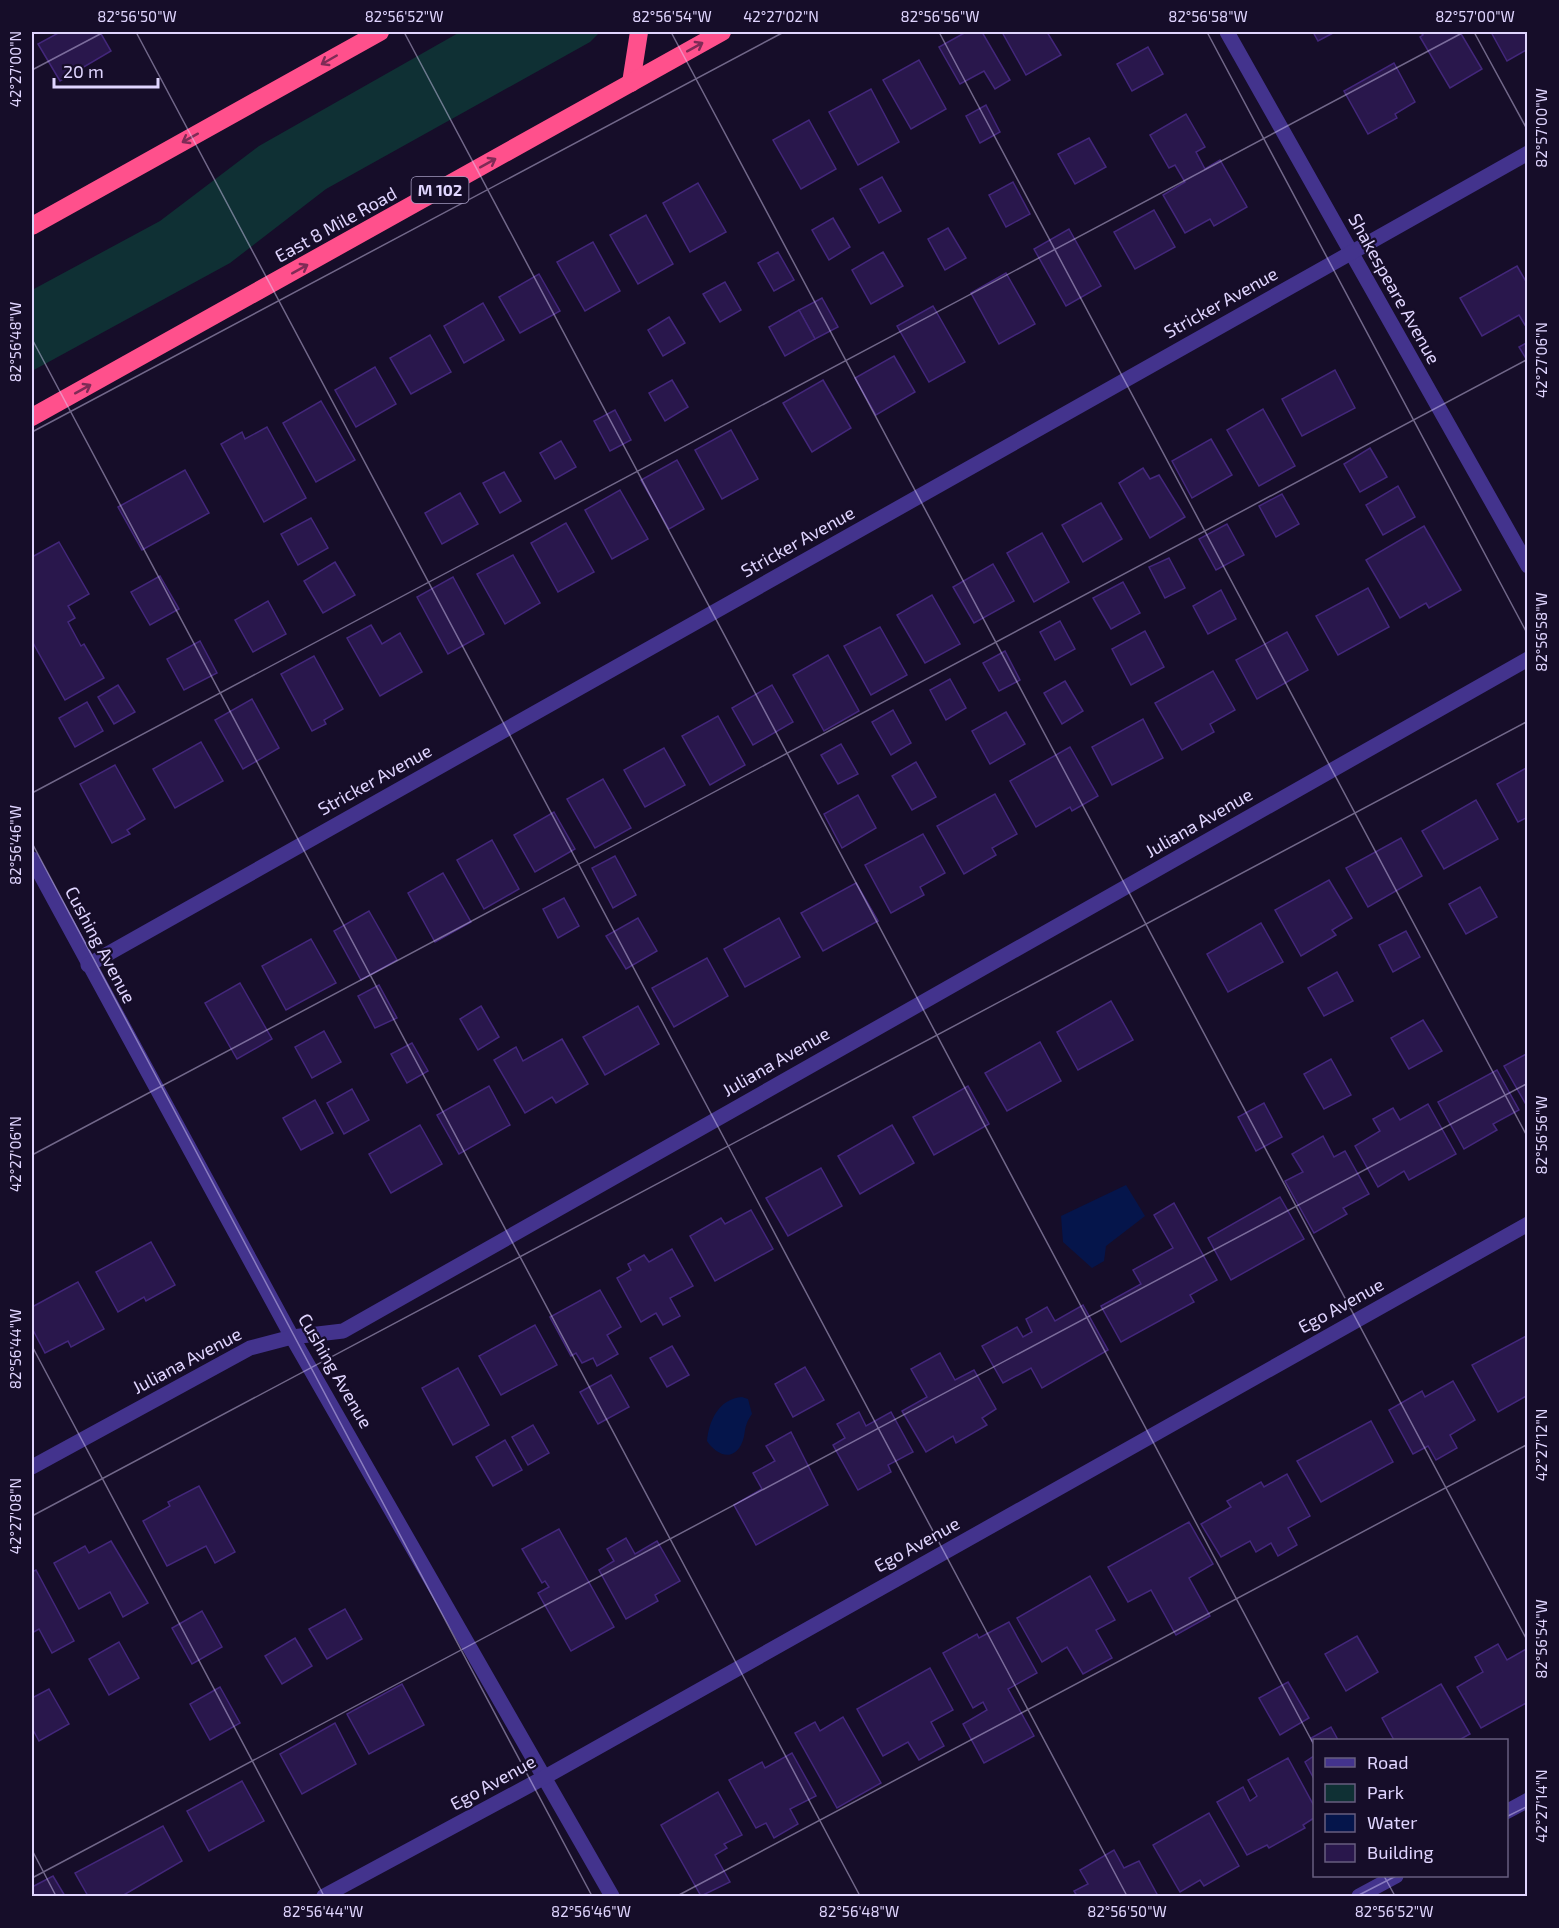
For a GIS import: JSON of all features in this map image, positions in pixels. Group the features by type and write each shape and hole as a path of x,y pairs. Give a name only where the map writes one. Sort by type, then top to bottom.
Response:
{"highway":[{"path":"32,226 380,32"},
{"path":"631,83 639,32"},
{"name":"East 8 Mile Road","path":"32,417 722,32"}],"street":[{"name":"Shakespeare Avenue","path":"1227,32 1527,566"},
{"name":"Stricker Avenue","path":"88,965 1527,153"},
{"name":"Juliana Avenue","path":"32,1467 250,1348 292,1337 343,1331 1527,659"},
{"name":"Cushing Avenue","path":"32,859 36,879 88,965 292,1337 612,1896"},
{"name":"Ego Avenue","path":"324,1896 545,1777 1527,1224"},
{"path":"1508,1811 1527,1800"},
{"path":"1359,1896 1392,1877"}],"green space":[{"path":"460,32 600,32 590,42 326,189 230,263 32,371 32,290 160,221 259,146"}],"water":[{"path":"1126,1185 1145,1216 1106,1246 1104,1261 1092,1268 1063,1242 1061,1216"},
{"path":"742,1397 748,1399 752,1414 741,1445 733,1454 723,1454 707,1441 710,1426 721,1406"}],"building":[{"path":"60,32 100,32 111,51 60,81 38,44"},
{"path":"966,32 982,32 1010,80 995,89 984,71 960,84 939,47"},
{"path":"1002,32 1047,32 1061,55 1026,75"},
{"path":"1313,32 1335,32 1318,41"},
{"path":"1420,32 1460,32 1482,69 1450,88 1420,37 1423,35"},
{"path":"1491,32 1528,32 1528,49 1507,61"},
{"path":"1148,47 1163,74 1132,91 1117,64"},
{"path":"919,60 946,109 911,129 883,80"},
{"path":"1394,63 1415,102 1395,114 1397,118 1368,134 1344,91"},
{"path":"871,89 899,142 858,165 829,112"},
{"path":"986,105 1000,132 980,143 966,116"},
{"path":"1186,114 1205,147 1196,152 1205,169 1220,160 1247,207 1214,226 1210,219 1185,233 1163,195 1185,182 1175,165 1169,168 1150,135"},
{"path":"809,120 836,169 801,189 773,140"},
{"path":"1089,138 1106,167 1075,184 1058,154"},
{"path":"882,177 901,211 879,223 860,189"},
{"path":"1013,182 1030,214 1006,227 989,195"},
{"path":"698,183 726,232 690,252 663,203"},
{"path":"1154,210 1175,247 1135,269 1114,232"},
{"path":"646,215 673,264 638,284 610,235"},
{"path":"833,218 850,247 829,260 812,230"},
{"path":"948,228 966,258 945,270 928,239"},
{"path":"1069,229 1101,286 1066,306 1034,249"},
{"path":"593,242 620,291 585,311 557,262"},
{"path":"778,252 794,280 774,291 758,263"},
{"path":"883,252 903,286 871,304 852,270"},
{"path":"1517,266 1528,285 1528,324 1525,325 1519,315 1482,336 1460,298"},
{"path":"1006,273 1035,324 999,344 971,293"},
{"path":"539,274 560,311 520,333 499,297"},
{"path":"725,282 741,310 720,322 703,294"},
{"path":"822,298 838,327 815,339 799,310"},
{"path":"483,303 504,340 464,363 444,326"},
{"path":"933,306 965,362 929,382 897,326"},
{"path":"799,310 815,339 785,356 769,327"},
{"path":"669,317 685,343 663,356 648,330"},
{"path":"430,335 451,372 411,394 390,358"},
{"path":"1528,342 1528,362 1519,347"},
{"path":"894,356 915,392 876,415 855,378"},
{"path":"375,367 396,404 356,427 335,390"},
{"path":"1335,370 1355,408 1302,436 1282,399"},
{"path":"672,380 688,407 665,421 649,393"},
{"path":"823,380 851,428 812,452 783,403"},
{"path":"321,401 355,460 316,482 283,423"},
{"path":"1263,409 1295,466 1259,486 1227,430"},
{"path":"615,410 631,440 610,451 594,421"},
{"path":"267,427 306,498 264,522 221,444 242,432 245,439"},
{"path":"731,430 758,479 722,499 695,450"},
{"path":"1211,439 1232,475 1192,498 1172,461"},
{"path":"561,441 576,467 555,479 540,453"},
{"path":"1370,448 1387,477 1360,492 1344,464"},
{"path":"677,460 704,509 669,529 641,480"},
{"path":"1143,468 1150,479 1159,475 1185,517 1150,538 1119,483"},
{"path":"185,470 209,513 142,550 118,507"},
{"path":"504,472 521,501 500,513 483,483"},
{"path":"1398,486 1415,517 1383,535 1366,505"},
{"path":"620,490 648,539 612,559 585,510"},
{"path":"460,493 478,524 442,544 425,513"},
{"path":"1282,494 1299,524 1276,537 1259,506"},
{"path":"1101,503 1122,539 1083,562 1062,525"},
{"path":"311,518 328,548 298,565 281,534"},
{"path":"566,523 594,572 558,592 531,543"},
{"path":"1227,524 1244,555 1216,570 1199,539"},
{"path":"1424,526 1461,590 1429,608 1426,603 1400,618 1366,560"},
{"path":"1042,533 1069,582 1034,602 1007,553"},
{"path":"59,542 89,594 68,606 75,618 68,622 81,646 84,644 104,678 65,700 32,641 32,557"},
{"path":"513,555 540,603 505,624 477,574"},
{"path":"1169,558 1185,588 1165,598 1149,567"},
{"path":"335,562 355,595 323,613 304,581"},
{"path":"993,564 1014,601 974,623 953,587"},
{"path":"160,576 179,609 150,625 131,592"},
{"path":"453,577 484,634 448,654 417,597"},
{"path":"1123,582 1140,613 1111,629 1093,598"},
{"path":"1368,588 1389,627 1338,655 1316,616"},
{"path":"1221,590 1236,619 1208,634 1193,606"},
{"path":"932,595 960,644 925,663 897,615"},
{"path":"268,601 286,634 253,652 235,620"},
{"path":"1060,621 1075,649 1055,660 1040,632"},
{"path":"371,625 382,644 400,633 422,672 380,696 347,638"},
{"path":"880,627 907,675 871,695 844,646"},
{"path":"1145,631 1164,667 1131,685 1112,649"},
{"path":"1287,632 1308,670 1257,699 1236,660"},
{"path":"200,641 217,673 184,690 167,659"},
{"path":"1005,651 1020,680 999,691 983,663"},
{"path":"828,655 859,711 824,731 793,675"},
{"path":"314,656 343,709 324,720 326,724 312,731 281,674"},
{"path":"1213,671 1235,710 1210,724 1214,732 1182,750 1155,703"},
{"path":"950,679 966,708 946,720 930,690"},
{"path":"1065,681 1083,711 1062,724 1044,693"},
{"path":"118,685 135,712 114,724 98,697"},
{"path":"772,685 793,722 753,745 732,708"},
{"path":"252,699 279,748 243,769 215,720"},
{"path":"87,702 103,731 75,747 59,718"},
{"path":"893,710 911,743 891,755 872,722"},
{"path":"1006,712 1025,744 990,764 972,731"},
{"path":"718,716 745,765 710,785 682,736"},
{"path":"1143,719 1163,758 1112,785 1092,747"},
{"path":"201,742 223,781 175,808 153,769"},
{"path":"841,744 858,774 838,784 821,755"},
{"path":"1070,747 1098,796 1072,811 1070,807 1036,827 1010,781"},
{"path":"664,748 685,785 645,807 624,770"},
{"path":"916,762 936,797 912,810 892,776"},
{"path":"115,765 145,819 127,830 130,834 112,843 80,784"},
{"path":"1528,767 1528,817 1518,822 1497,784"},
{"path":"603,779 631,828 595,848 567,799"},
{"path":"995,794 1017,834 992,848 996,855 964,874 937,826"},
{"path":"858,795 876,828 842,848 824,814"},
{"path":"1476,800 1498,839 1444,869 1422,831"},
{"path":"554,812 575,849 535,872 514,835"},
{"path":"923,834 945,873 920,887 924,895 891,913 865,865"},
{"path":"1401,838 1422,876 1368,907 1346,868"},
{"path":"492,840 519,889 484,909 457,860"},
{"path":"615,856 636,895 613,908 592,868"},
{"path":"443,873 471,922 435,942 408,893"},
{"path":"1329,880 1352,918 1332,930 1336,935 1301,956 1275,910"},
{"path":"856,883 878,921 823,951 801,913"},
{"path":"1480,887 1497,917 1466,934 1449,904"},
{"path":"564,898 579,926 558,938 543,909"},
{"path":"369,911 397,960 361,980 334,931"},
{"path":"638,918 657,951 626,969 606,936"},
{"path":"779,918 800,957 745,987 724,949"},
{"path":"1261,923 1283,962 1228,992 1207,954"},
{"path":"1406,931 1420,957 1393,972 1379,945"},
{"path":"311,939 336,983 286,1010 262,966"},
{"path":"707,958 728,996 674,1027 652,988"},
{"path":"1337,972 1353,1001 1324,1016 1308,988"},
{"path":"240,983 272,1039 237,1059 205,1003"},
{"path":"379,985 397,1018 375,1028 358,996"},
{"path":"1111,1001 1133,1040 1078,1070 1057,1032"},
{"path":"481,1006 499,1037 478,1050 460,1019"},
{"path":"638,1006 659,1044 605,1075 583,1037"},
{"path":"1423,1020 1442,1051 1409,1069 1391,1038"},
{"path":"324,1031 341,1062 312,1078 295,1047"},
{"path":"562,1039 588,1084 556,1103 552,1097 525,1113 494,1060 516,1047 523,1061"},
{"path":"1040,1042 1061,1081 1007,1111 985,1073"},
{"path":"412,1043 428,1071 407,1083 391,1054"},
{"path":"1528,1053 1528,1108 1504,1066"},
{"path":"1331,1059 1351,1095 1324,1109 1304,1074"},
{"path":"1497,1070 1519,1110 1493,1124 1497,1130 1464,1149 1438,1102"},
{"path":"489,1086 510,1125 459,1154 437,1115"},
{"path":"968,1086 989,1124 934,1155 913,1117"},
{"path":"352,1089 369,1120 344,1134 327,1103"},
{"path":"315,1100 333,1133 301,1150 283,1118"},
{"path":"1264,1103 1282,1137 1256,1151 1238,1117"},
{"path":"1428,1104 1456,1154 1409,1180 1404,1171 1378,1187 1355,1146 1380,1131 1373,1119 1393,1108 1400,1120"},
{"path":"420,1125 442,1164 391,1193 369,1154"},
{"path":"892,1125 914,1163 860,1194 838,1156"},
{"path":"1323,1136 1334,1157 1345,1151 1369,1194 1343,1208 1347,1214 1314,1233 1285,1181 1303,1172 1292,1154"},
{"path":"821,1168 842,1206 788,1236 766,1198"},
{"path":"1280,1197 1304,1239 1231,1280 1208,1238"},
{"path":"1174,1203 1217,1280 1190,1295 1194,1302 1121,1342 1101,1306 1141,1284 1133,1270 1173,1248 1154,1215"},
{"path":"751,1210 773,1249 715,1281 690,1236 721,1218 725,1224"},
{"path":"151,1242 175,1285 146,1301 144,1297 118,1312 96,1272"},
{"path":"672,1249 693,1286 670,1298 680,1316 663,1325 656,1313 641,1322 617,1278 631,1270 628,1264 644,1255 649,1262"},
{"path":"78,1282 104,1329 71,1347 68,1341 45,1353 32,1328 32,1307"},
{"path":"600,1290 621,1327 607,1335 618,1354 597,1366 593,1358 582,1363 576,1353 571,1356 550,1317"},
{"path":"1083,1305 1108,1350 1042,1388 1031,1368 1003,1383 982,1346 1017,1327 1023,1337 1032,1332 1026,1319 1047,1307 1055,1321"},
{"path":"535,1325 557,1365 501,1395 479,1356"},
{"path":"1528,1335 1528,1395 1498,1412 1472,1365"},
{"path":"672,1346 689,1375 667,1387 650,1358"},
{"path":"940,1353 955,1380 974,1370 996,1409 982,1418 987,1425 956,1443 953,1436 926,1452 902,1411 927,1397 911,1369"},
{"path":"805,1367 824,1400 793,1417 775,1384"},
{"path":"458,1368 489,1425 453,1445 422,1388"},
{"path":"611,1375 629,1407 598,1424 580,1392"},
{"path":"1453,1381 1475,1420 1450,1435 1457,1448 1436,1460 1428,1446 1413,1454 1389,1410 1422,1391 1425,1397"},
{"path":"859,1412 866,1426 891,1412 913,1452 888,1465 891,1472 858,1490 833,1445 845,1438 837,1424"},
{"path":"1371,1421 1393,1462 1321,1502 1297,1461"},
{"path":"533,1425 549,1453 528,1465 512,1437"},
{"path":"791,1432 828,1505 756,1545 734,1505 762,1489 753,1473 775,1461 766,1446"},
{"path":"505,1440 522,1470 493,1486 476,1457"},
{"path":"1287,1474 1310,1516 1288,1528 1297,1545 1278,1556 1271,1543 1256,1552 1250,1541 1221,1557 1201,1524 1231,1507 1227,1501 1261,1482 1264,1487"},
{"path":"199,1486 235,1552 215,1563 206,1546 167,1566 143,1521 170,1506 168,1502"},
{"path":"1189,1522 1213,1564 1189,1578 1210,1616 1176,1635 1151,1590 1128,1602 1108,1567"},
{"path":"559,1529 614,1627 571,1651 538,1593 549,1587 545,1581 542,1583 522,1549"},
{"path":"626,1538 635,1554 657,1541 680,1581 655,1595 658,1601 626,1619 599,1570 614,1561 607,1549"},
{"path":"111,1541 148,1603 123,1617 110,1592 79,1609 54,1563 85,1546 89,1553"},
{"path":"36,1570 74,1641 52,1653 39,1629 32,1633 32,1572"},
{"path":"1090,1576 1115,1620 1096,1630 1112,1658 1083,1674 1067,1647 1042,1662 1017,1618"},
{"path":"345,1609 362,1639 327,1659 309,1629"},
{"path":"202,1611 222,1647 192,1664 172,1628"},
{"path":"1009,1622 1037,1673 1008,1689 1034,1736 984,1763 963,1724 987,1710 983,1702 973,1708 943,1653 977,1634 979,1638"},
{"path":"1357,1636 1378,1672 1346,1691 1325,1654"},
{"path":"295,1638 312,1666 282,1684 265,1656"},
{"path":"119,1642 139,1678 109,1695 89,1659"},
{"path":"1498,1644 1507,1660 1528,1648 1528,1702 1481,1728 1457,1687 1483,1672 1475,1657"},
{"path":"930,1668 953,1710 931,1722 944,1746 919,1760 908,1742 883,1756 857,1709"},
{"path":"1288,1682 1309,1718 1280,1735 1259,1698"},
{"path":"402,1684 424,1725 369,1754 347,1714"},
{"path":"1441,1684 1470,1734 1461,1739 1393,1739 1382,1718"},
{"path":"220,1687 240,1723 210,1740 190,1704"},
{"path":"49,1689 69,1724 39,1741 32,1728 32,1698"},
{"path":"843,1717 881,1783 837,1808 795,1733 815,1722 820,1731"},
{"path":"335,1723 356,1764 302,1794 280,1754"},
{"path":"1331,1727 1337,1739 1313,1739 1313,1743 1311,1738"},
{"path":"792,1753 816,1796 790,1809 798,1824 774,1838 766,1823 756,1828 729,1780 762,1762 765,1768"},
{"path":"1313,1757 1313,1777 1305,1762"},
{"path":"1288,1758 1313,1804 1313,1819 1303,1825 1305,1828 1269,1848 1267,1845 1247,1855 1217,1802 1243,1787 1250,1801 1257,1796 1248,1780"},
{"path":"242,1781 264,1821 209,1851 187,1811"},
{"path":"718,1792 742,1835 724,1844 727,1848 715,1855 730,1882 701,1896 661,1825"},
{"path":"1209,1813 1239,1866 1204,1886 1200,1880 1180,1892 1153,1845"},
{"path":"163,1826 182,1861 122,1896 88,1896 75,1873"},
{"path":"1114,1850 1124,1868 1139,1861 1158,1896 1077,1896 1074,1891 1088,1884 1080,1870"},
{"path":"53,1876 65,1896 32,1896 32,1887"}]}
